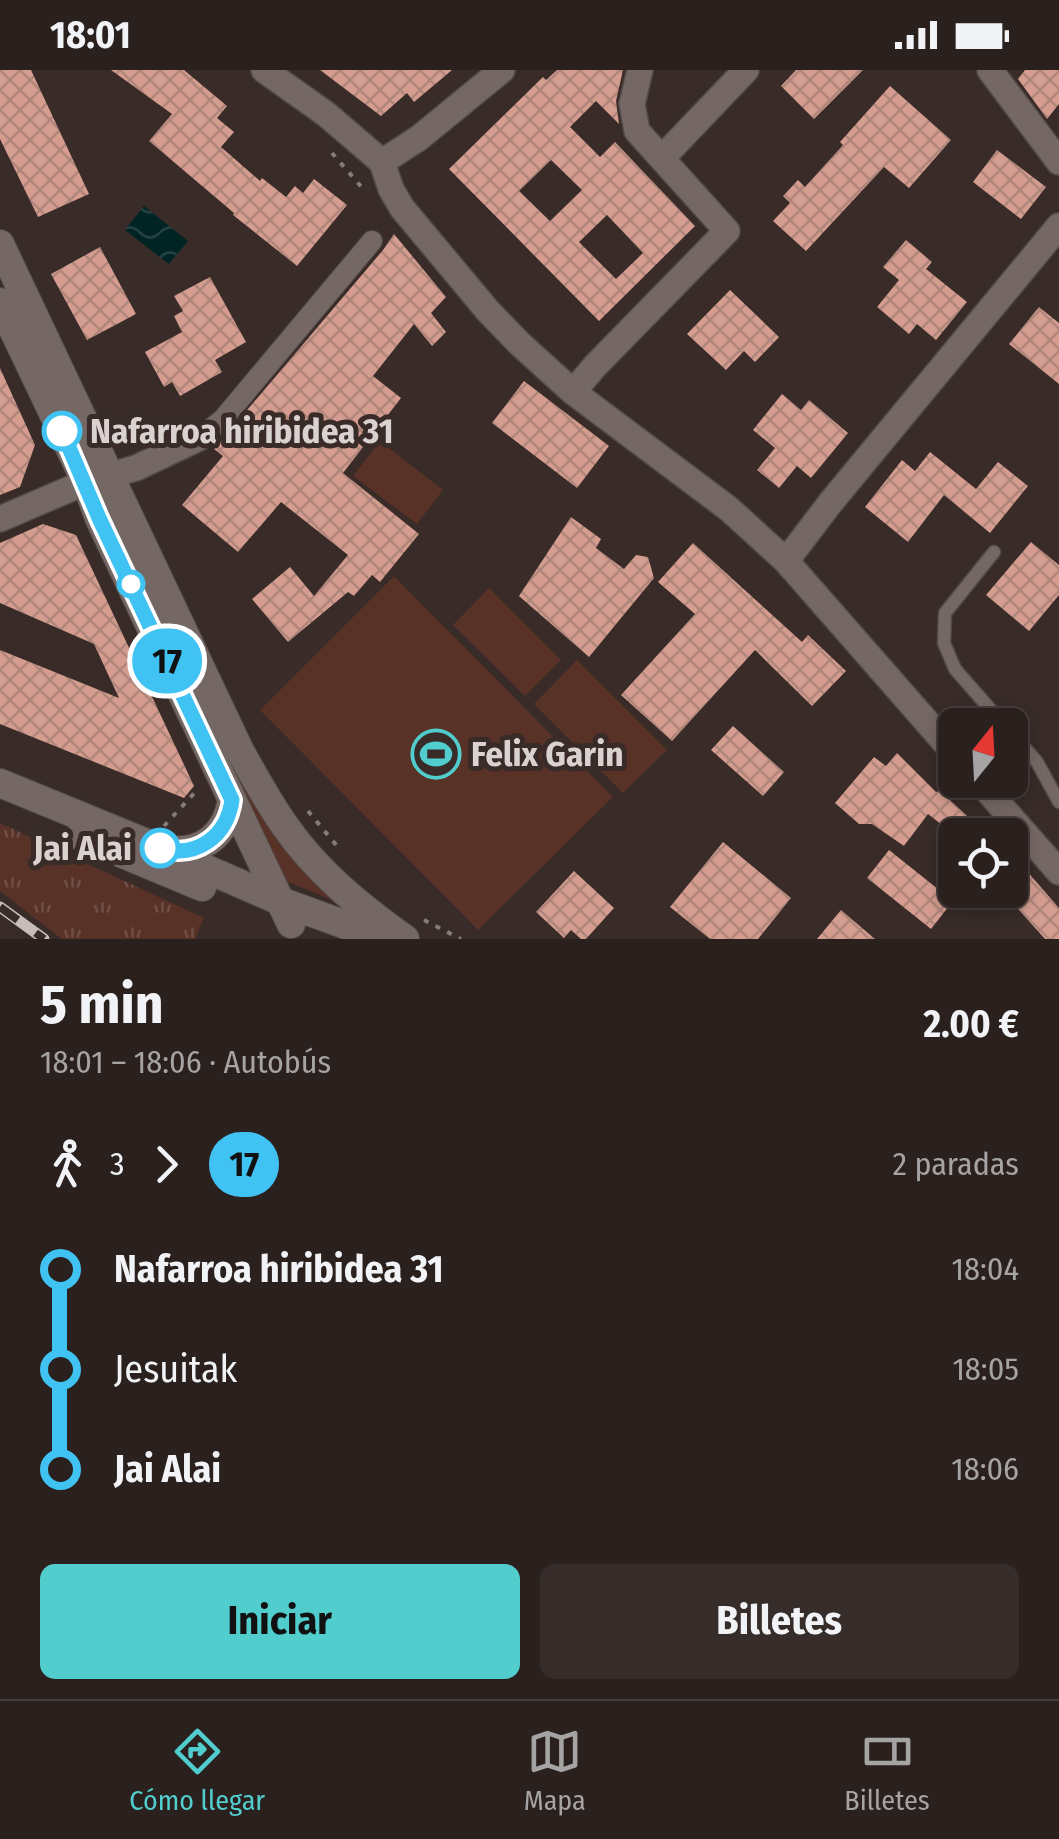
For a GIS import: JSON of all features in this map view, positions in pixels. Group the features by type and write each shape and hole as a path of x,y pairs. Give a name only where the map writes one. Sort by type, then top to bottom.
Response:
{"main road":[{"path":"0,244 98,480 99,518 286,912"},
{"path":"0,302 267,800 302,849 348,896 412,928"},
{"path":"0,783 160,836 329,939"},
{"path":"160,836 167,850 190,850 211,841 226,822 232,800"},
{"path":"0,803 286,912 384,939"}],"street":[{"path":"264,70 326,114 382,162 390,189 402,208 520,344 572,392 728,509 786,561 938,735"},
{"path":"382,162 420,138 502,70"},
{"path":"572,392 727,231 637,131 632,104 640,70"},
{"path":"662,158 746,70"},
{"path":"990,70 1059,162"},
{"path":"786,561 1059,226"},
{"path":"0,519 136,468 199,438 224,420 372,241"},
{"path":"996,798 1055,858"}],"lane":[{"path":"989,708 955,669 944,642 946,614 994,552"},
{"path":"1028,752 1059,802"}],"path":[{"path":"328,148 365,191"},
{"path":"160,836 201,786"},
{"path":"306,808 338,847"},
{"path":"412,928 461,939"}],"green space":[{"path":"380,441 443,490 417,524 353,476"},
{"name":"Felix Garin","path":"394,576 613,797 478,930 260,710"},
{"path":"489,588 561,660 525,696 453,625"},
{"path":"577,660 667,750 623,793 534,704"},
{"path":"236,763 337,902 286,881 231,765"},
{"path":"0,823 204,918 195,939 62,939 0,891"}],"water":[{"path":"144,206 188,241 169,264 125,230"}],"building":[{"path":"0,70 31,70 89,194 38,217 0,139"},
{"path":"111,70 184,70 227,106 217,118 234,132 221,147 260,181 262,178 286,197 295,186 303,193 314,179 347,205 297,266 149,141 172,114"},
{"path":"320,70 452,70 414,102 407,93 381,116"},
{"path":"557,70 623,70 616,101 619,124 596,101 570,127 600,157 615,142 695,226 599,321 449,169 543,77 546,80","holes":["551,160 582,190 550,221 519,191","607,215 643,253 616,279 579,242"]},
{"path":"796,70 863,70 814,119 781,86"},
{"path":"1025,70 1059,70 1059,104 1047,119 1018,79"},
{"path":"890,86 951,140 909,188 884,167 806,251 773,221 790,203 783,196 798,180 805,187"},
{"path":"997,150 1046,187 1021,219 973,182"},
{"path":"394,234 446,297 431,313 446,332 432,346 414,324 373,376 401,398 343,473 419,534 380,582 372,575 354,596 348,592 288,642 252,599 290,567 314,596 348,555 281,502 238,552 182,505 223,456 214,449"},
{"path":"906,240 932,262 926,269 967,302 936,340 917,324 909,334 877,307 899,280 883,267"},
{"path":"100,247 136,314 87,340 51,274"},
{"path":"210,277 246,342 215,360 222,372 180,396 172,382 164,387 145,352 182,332 174,316 183,311 174,296"},
{"path":"730,290 779,337 755,362 744,351 726,370 687,334"},
{"path":"1039,307 1059,323 1059,384 1009,344"},
{"path":"0,368 35,445 20,487 0,495"},
{"path":"524,381 609,446 577,488 492,423"},
{"path":"782,394 801,410 809,400 848,433 811,478 797,466 779,488 757,470 775,448 753,430"},
{"path":"930,452 976,489 998,462 1028,486 990,533 944,495 908,542 865,507 902,460 915,471"},
{"path":"571,517 601,539 596,548 624,569 636,555 648,557 654,578 589,657 519,596"},
{"path":"43,524 76,535 194,786 184,798 0,724 0,650 119,698 94,644 0,603 0,543"},
{"path":"1031,542 1059,565 1059,595 1029,631 986,595"},
{"path":"693,543 802,642 808,635 846,671 812,706 755,650 672,741 621,695 695,614 658,582"},
{"path":"733,726 784,772 763,796 711,750"},
{"path":"897,753 938,792 938,798 948,798 969,818 938,818 938,822 928,814 904,846 872,824 859,824 835,803 874,757 886,766"},
{"path":"723,842 791,898 758,939 710,939 670,907"},
{"path":"889,850 938,889 938,908 948,908 931,929 867,878"},
{"path":"574,871 614,908 586,939 571,930 564,938 536,912"},
{"path":"1028,872 1059,908 1059,939 1045,939 1017,908 1028,908"},
{"path":"841,910 875,939 817,939"}],"railway":[{"path":"0,907 44,939"}],"bus line":[{"name":"17","path":"62,431 232,800 226,822 211,841 178,852 160,848"}],"place":[{"name":"Nafarroa hiribidea 31","path":"62,431"},
{"name":"Felix Garin","path":"436,754"},
{"name":"Jai Alai","path":"160,848"}]}
